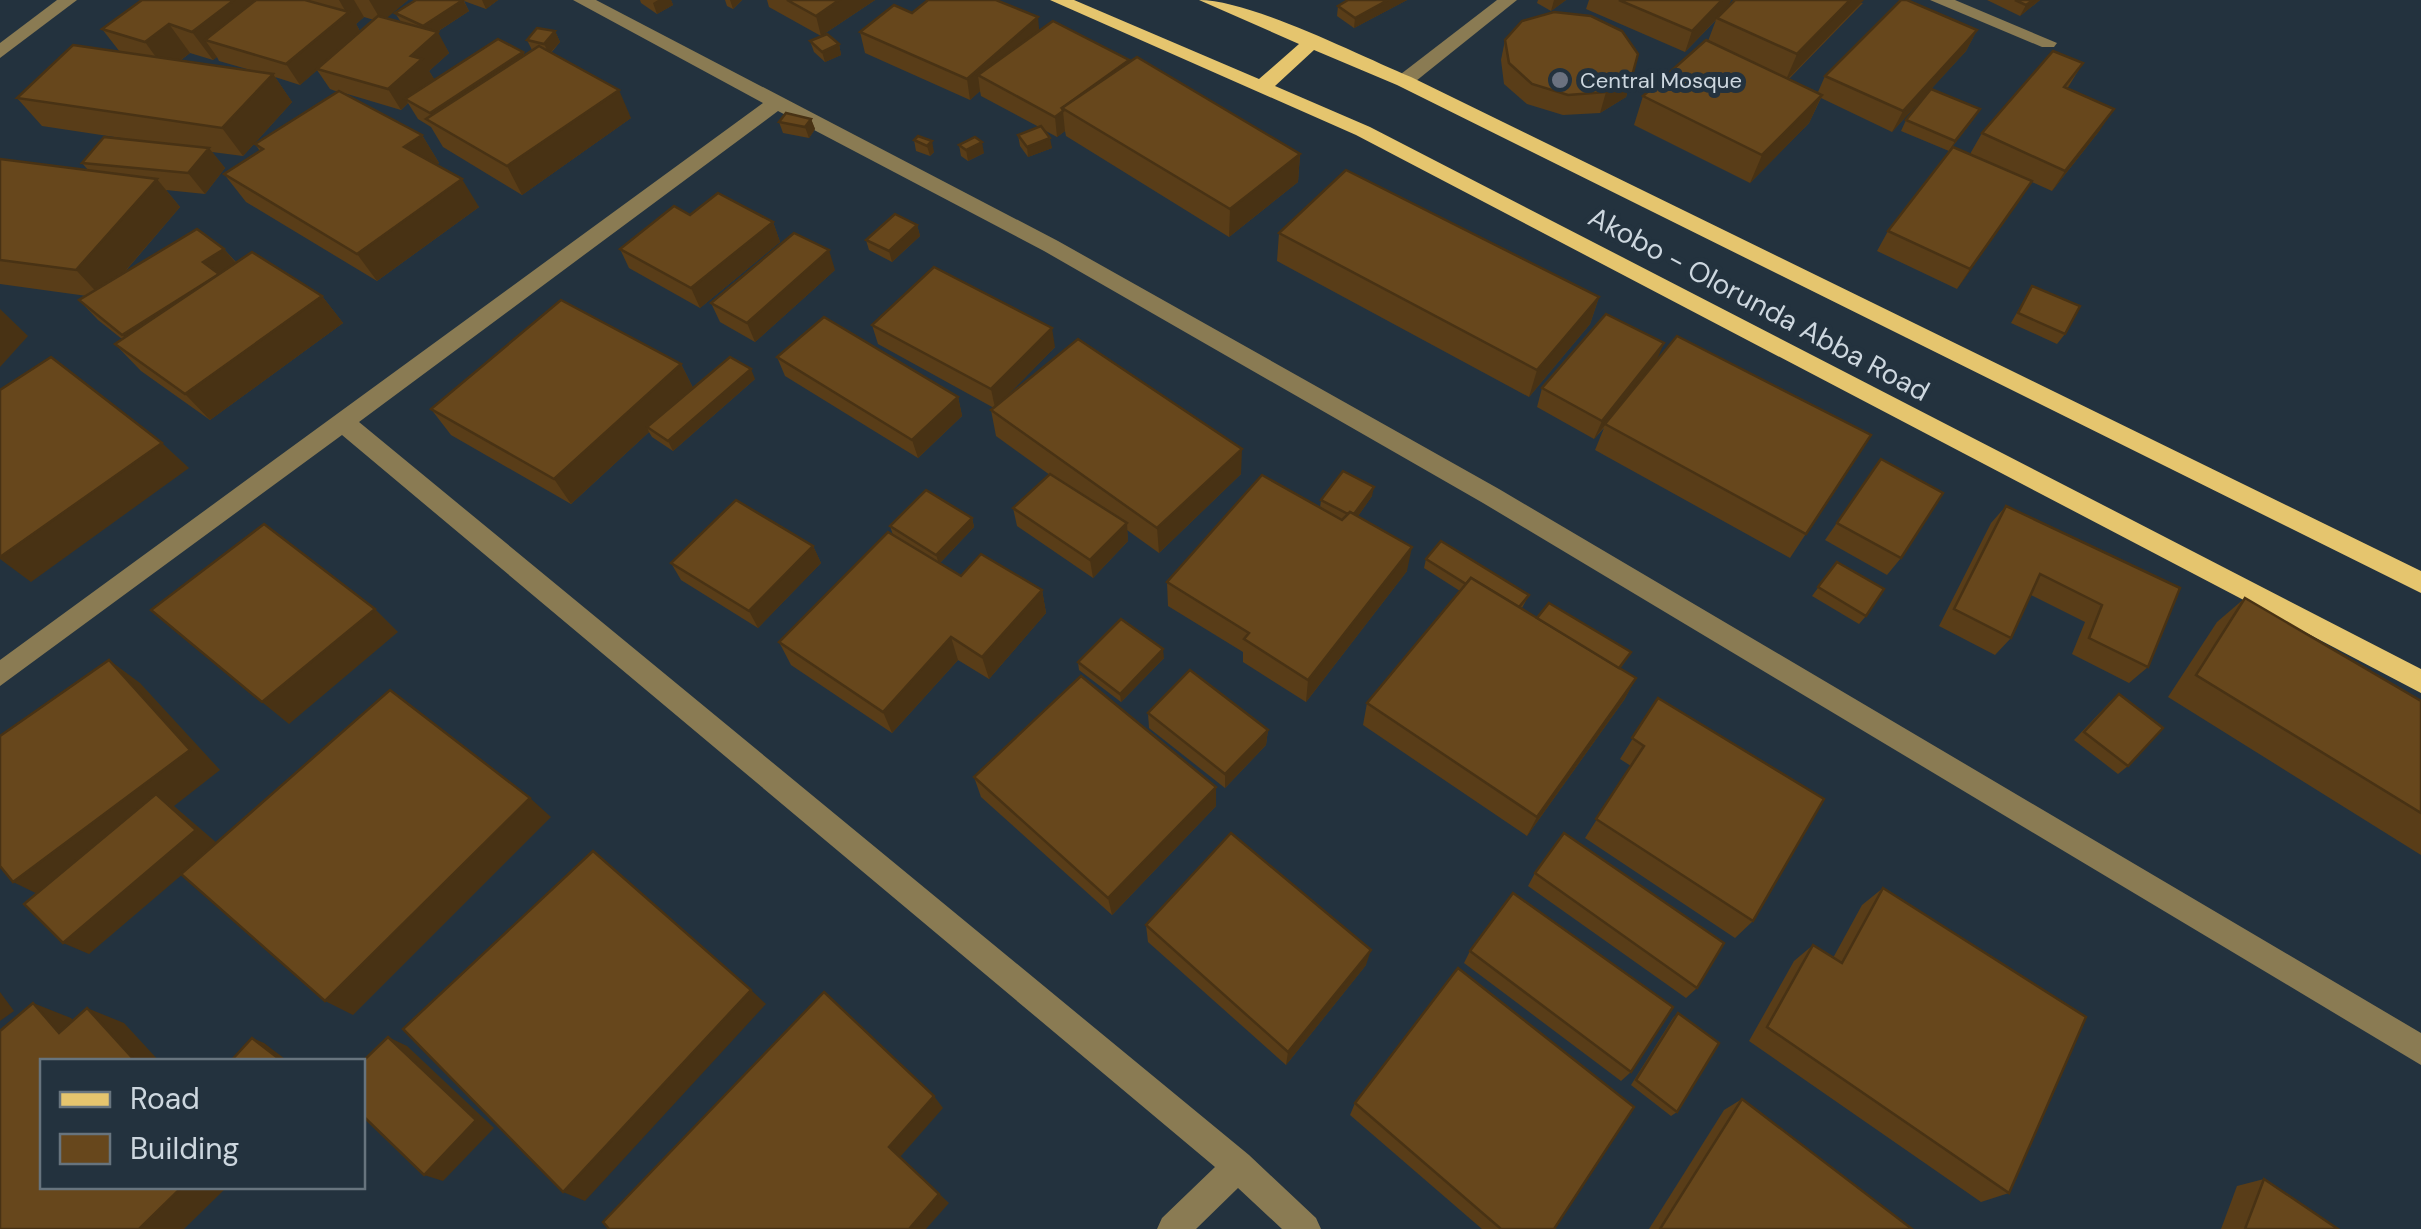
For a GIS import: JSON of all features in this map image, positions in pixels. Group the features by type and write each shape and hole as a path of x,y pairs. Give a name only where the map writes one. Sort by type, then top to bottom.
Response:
{"main road":[{"name":"Akobo - Olorunda Abba Road","path":"1059,0 1363,131 2420,679"},
{"name":"Akobo - Olorunda Abba Road","path":"1208,0 1404,82 2421,582"},
{"path":"1262,87 1312,42"}],"street":[{"path":"0,52 68,0"},
{"path":"582,0 1051,246 1457,477 2421,1050"},
{"path":"1404,82 1508,0"},
{"path":"1939,0 2048,43"},
{"path":"0,675 778,102"},
{"path":"344,423 1238,1166 1305,1229"},
{"path":"1173,1229 1238,1166"}],"building":[{"path":"142,0 234,0 192,32 169,24 145,42 102,29"},
{"path":"256,0 305,0 349,12 286,64 205,40"},
{"path":"416,0 463,0 423,26 395,13"},
{"path":"787,0 839,0 816,16"},
{"path":"928,0 996,0 1038,17 967,79 860,32 894,5 912,13"},
{"path":"1348,0 1388,0 1355,18 1338,6"},
{"path":"1619,0 1722,0 1692,31"},
{"path":"1735,0 1850,0 1797,54 1717,18"},
{"path":"1901,0 1977,30 1903,111 1825,76"},
{"path":"1554,12 1591,16 1622,31 1638,54 1632,76 1606,92 1568,95 1532,84 1509,63 1505,40 1522,21"},
{"path":"378,16 438,32 411,56 422,59 388,89 317,69"},
{"path":"1053,21 1129,60 1055,117 978,75"},
{"path":"537,28 555,31 544,44 527,40"},
{"path":"827,34 839,44 822,52 810,41"},
{"path":"498,39 523,52 430,113 405,99"},
{"path":"1706,40 1822,95 1762,155 1643,96"},
{"path":"73,45 273,74 222,128 17,98"},
{"path":"539,46 619,90 507,166 426,119"},
{"path":"2053,51 2083,63 2064,87 2114,109 2065,171 1982,133"},
{"path":"1137,57 1300,154 1230,209 1062,108"},
{"path":"1931,89 1980,109 1955,141 1906,120"},
{"path":"339,91 422,135 404,147 462,179 357,254 224,174 263,149 255,144"},
{"path":"786,113 811,119 805,127 779,122"},
{"path":"1041,126 1050,138 1027,147 1018,135"},
{"path":"918,136 932,141 927,146 914,140"},
{"path":"104,137 209,148 188,173 82,163"},
{"path":"975,137 982,142 966,150 959,145"},
{"path":"1953,147 2032,181 1970,269 1888,231"},
{"path":"0,159 157,179 76,270 0,260"},
{"path":"1346,170 1599,297 1537,370 1279,233"},
{"path":"718,193 773,222 691,288 620,249 674,206 690,215"},
{"path":"895,214 917,225 889,251 866,240"},
{"path":"197,229 224,249 203,262 219,274 122,335 79,300"},
{"path":"794,233 829,250 747,323 711,303"},
{"path":"252,252 322,296 185,394 115,344"},
{"path":"934,267 1052,328 991,389 872,325"},
{"path":"2032,286 2080,306 2065,334 2018,313"},
{"path":"561,300 681,364 554,479 431,409"},
{"path":"1606,314 1664,343 1602,421 1542,388"},
{"path":"824,317 958,397 912,440 777,357"},
{"path":"1677,336 1871,435 1806,534 1605,424"},
{"path":"1078,339 1242,449 1157,528 991,410"},
{"path":"51,357 162,443 0,557 0,390"},
{"path":"730,357 751,369 668,441 647,427"},
{"path":"1881,459 1943,493 1901,558 1837,523"},
{"path":"1343,471 1374,487 1354,514 1321,500"},
{"path":"1050,474 1127,523 1090,560 1013,508"},
{"path":"1262,475 1342,520 1350,512 1412,547 1308,680 1244,639 1249,633 1167,582"},
{"path":"926,490 972,518 936,555 890,526"},
{"path":"736,500 813,546 749,611 671,563"},
{"path":"2006,506 2180,588 2148,667 2089,638 2102,605 2040,574 2011,638 1954,609"},
{"path":"264,524 375,609 262,702 151,610"},
{"path":"888,532 961,576 981,554 1042,590 982,657 951,637 883,712 779,642"},
{"path":"1441,541 1529,595 1519,607 1471,578 1466,584 1426,559"},
{"path":"1837,562 1884,589 1866,616 1818,587"},
{"path":"1471,578 1636,678 1537,817 1367,703"},
{"path":"2245,598 2421,701 2421,813 2196,675"},
{"path":"1549,603 1631,652 1619,668 1537,618"},
{"path":"1121,619 1163,649 1120,694 1078,662"},
{"path":"109,660 190,750 13,882 0,866 0,736"},
{"path":"1190,670 1268,730 1225,774 1148,713"},
{"path":"1081,676 1216,787 1108,898 974,777"},
{"path":"390,690 530,798 325,1001 181,874"},
{"path":"2119,694 2163,728 2128,766 2084,732"},
{"path":"1658,698 1824,799 1753,921 1596,819 1644,746 1632,738"},
{"path":"156,794 196,830 63,943 24,904"},
{"path":"1231,833 1371,950 1288,1052 1146,925"},
{"path":"1564,833 1724,943 1697,988 1535,873"},
{"path":"593,851 751,990 563,1192 403,1029"},
{"path":"1883,888 2086,1017 2009,1193 1767,1027 1813,945 1842,963"},
{"path":"1513,893 1673,1007 1631,1072 1470,951"},
{"path":"1458,968 1634,1107 1554,1229 1501,1229 1355,1103"},
{"path":"824,992 934,1096 889,1147 939,1194 909,1229 609,1229 603,1222"},
{"path":"33,1003 59,1033 87,1008 133,1059 40,1059 40,1189 180,1189 139,1229 0,1229 0,1031"},
{"path":"1678,1013 1719,1043 1677,1112 1636,1080"},
{"path":"388,1037 476,1120 424,1175 365,1118 365,1059"},
{"path":"252,1038 279,1059 233,1059"},
{"path":"1742,1099 1912,1229 1660,1229"},
{"path":"2264,1179 2338,1229 2245,1229"}],"place":[{"name":"Central Mosque","path":"1560,80"}]}
